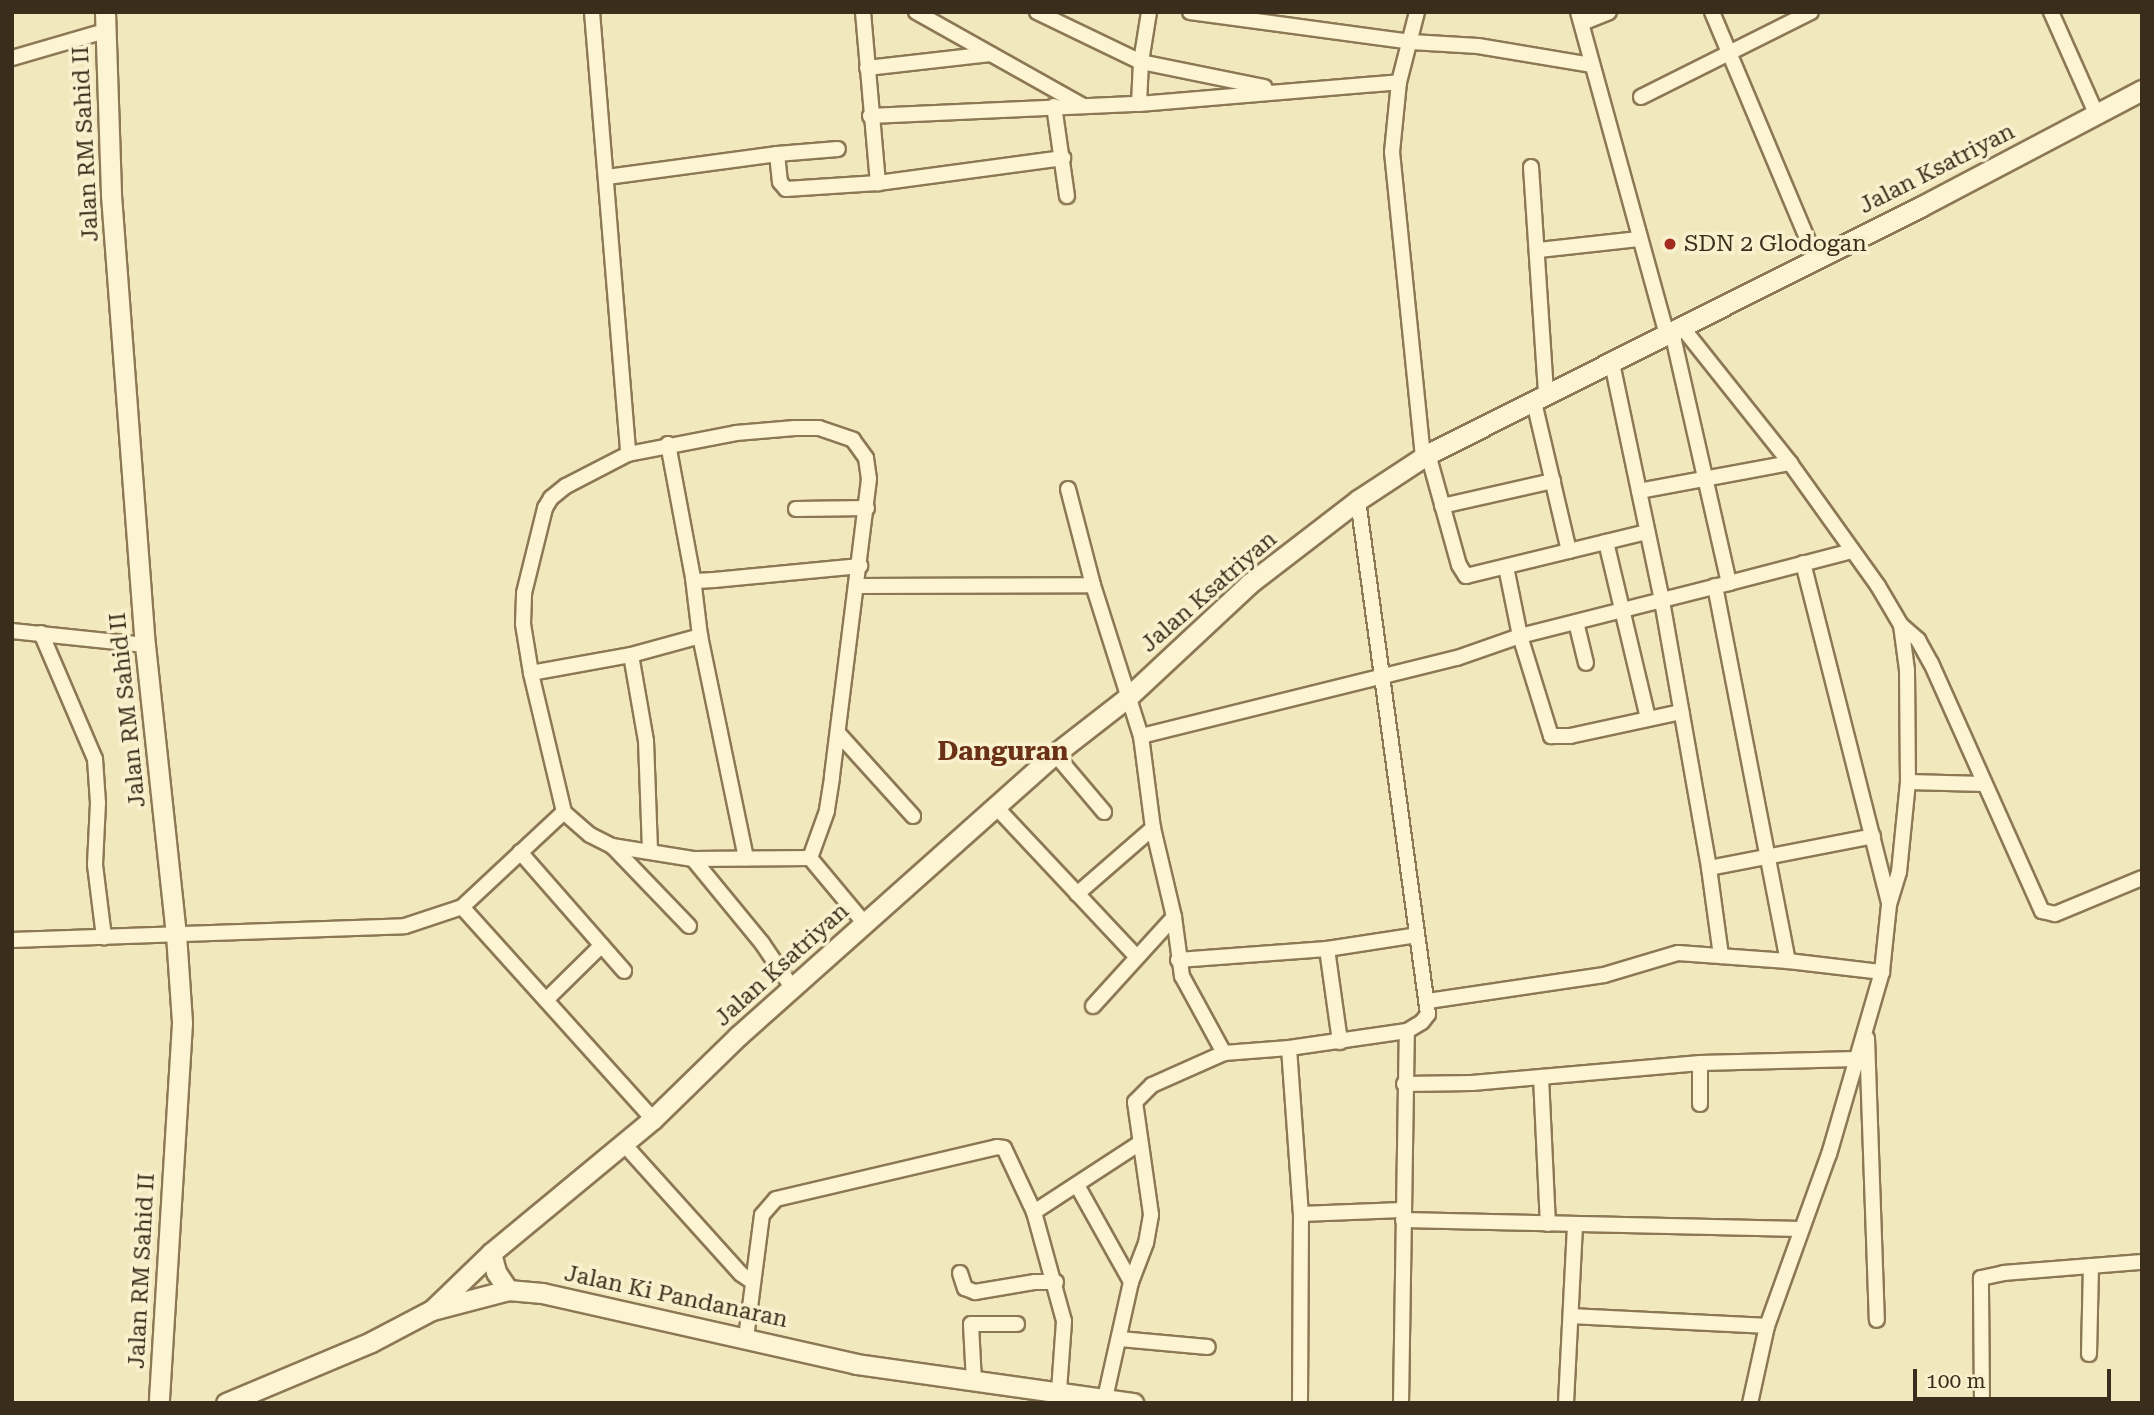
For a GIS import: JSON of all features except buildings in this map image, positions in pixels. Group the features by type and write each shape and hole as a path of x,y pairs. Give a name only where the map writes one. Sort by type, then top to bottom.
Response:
{"street":[{"path":"592,12 628,454"},
{"path":"863,12 870,116 878,183"},
{"path":"916,12 1083,105"},
{"path":"1037,12 1140,62 1280,90"},
{"path":"1139,104 1140,62 1149,12"},
{"path":"1190,12 1411,42 1478,46 1592,65"},
{"path":"1417,12 1399,82 1392,152 1426,455 1464,575 1647,532"},
{"path":"1609,12 1580,18 1639,239 1674,332 1707,478 1722,584 1788,961"},
{"path":"1712,12 1816,260"},
{"path":"1641,97 1811,12"},
{"path":"2051,12 2096,113"},
{"path":"12,58 105,22"},
{"name":"Jalan RM Sahid II","path":"105,22 112,209 145,645 176,934 181,1023 159,1403"},
{"path":"867,68 989,54"},
{"path":"870,116 1139,104 1399,82"},
{"name":"Jalan Ksatriyan","path":"432,1310 491,1253 653,1119 738,1036 1055,754 1128,697 1249,584 1358,500 1426,455 1816,260 2142,90"},
{"path":"1054,106 1067,196"},
{"path":"607,177 777,154 838,149"},
{"path":"777,154 780,182 786,189 878,183 1063,158"},
{"path":"1531,167 1539,250 1540,399 1553,481 1569,551"},
{"path":"1539,250 1639,239"},
{"path":"1674,332 1790,463 1901,625 1919,640 2044,913 2055,914 2142,878"},
{"path":"1612,363 1662,601 1709,868 1721,956"},
{"path":"818,428 845,436 859,445 866,458 867,508 827,811 810,858 693,859 612,846 590,835 564,812 531,673 523,624 524,593 545,508 551,498 566,486 628,454 668,444 736,433 818,428"},
{"path":"668,444 693,578 700,636 746,858"},
{"path":"1639,491 1790,463"},
{"path":"1442,506 1553,481"},
{"path":"1068,489 1093,585 1141,736 1153,828 1174,917 1178,960 1185,984 1214,1030 1224,1052"},
{"path":"1104,1401 1131,1282 1146,1243 1151,1215 1134,1106 1140,1094 1152,1085 1224,1052 1289,1048 1407,1031 1426,1018 1428,1001 1358,500"},
{"path":"796,509 867,508"},
{"path":"1606,542 1648,718"},
{"path":"1141,736 1457,658 1520,636 1852,551"},
{"path":"1803,562 1889,905"},
{"path":"693,578 696,581 713,580 860,566"},
{"path":"1506,567 1520,636 1546,728 1554,738 1681,712"},
{"path":"856,586 1093,585"},
{"path":"1576,622 1586,663"},
{"path":"1750,1403 1767,1326 1829,1154 1882,972 1889,905 1899,872 1908,782 1907,670 1901,625"},
{"path":"12,631 145,645"},
{"path":"41,634 95,759 98,803 95,865 104,937"},
{"path":"531,673 631,655 700,636"},
{"path":"631,655 646,741 649,851"},
{"path":"838,733 913,816"},
{"path":"1055,754 1104,812"},
{"path":"1908,782 1984,784"},
{"path":"996,807 1136,957"},
{"path":"12,940 405,926 462,907 564,812"},
{"path":"1077,894 1153,828"},
{"path":"1709,868 1769,859 1873,836"},
{"path":"612,846 690,926"},
{"path":"520,852 624,971"},
{"path":"810,858 864,924"},
{"path":"693,859 762,943 793,989"},
{"path":"462,907 653,1119"},
{"path":"1093,1006 1174,917"},
{"path":"1178,960 1327,949 1417,935"},
{"path":"546,1000 602,945"},
{"path":"1327,949 1340,1042"},
{"path":"1428,1001 1604,975 1670,954 1788,961 1882,972"},
{"path":"1866,1027 1877,1320"},
{"path":"1401,1403 1404,1084 1407,1031"},
{"path":"1289,1048 1301,1214 1300,1403"},
{"path":"1404,1084 1472,1083 1700,1063 1857,1059"},
{"path":"1700,1063 1700,1104"},
{"path":"1541,1077 1548,1224"},
{"path":"623,1143 741,1274 752,1282"},
{"path":"1034,1212 1140,1143"},
{"path":"746,1338 762,1215 776,1199 787,1194 1004,1147 1034,1212 1056,1282 1064,1321 1059,1391"},
{"path":"1077,1186 1131,1282"},
{"path":"1301,1214 1403,1215 1548,1224 1801,1229"},
{"path":"1566,1403 1575,1224"},
{"path":"491,1253 496,1272 508,1290"},
{"path":"1982,1403 1982,1278 2004,1273 2142,1262"},
{"path":"2089,1354 2091,1266"},
{"path":"960,1273 970,1292 1056,1282"},
{"name":"Jalan Ki Pandanaran","path":"226,1403 371,1342 432,1310 508,1290 542,1293 856,1364 1133,1403"},
{"path":"1572,1316 1767,1326"},
{"path":"974,1382 971,1324 1017,1324"},
{"path":"1120,1339 1208,1347"}],"place":[{"name":"SDN 2 Glodogan","path":"1670,244"}],"district":[{"name":"Danguran","path":"1003,752"}]}
